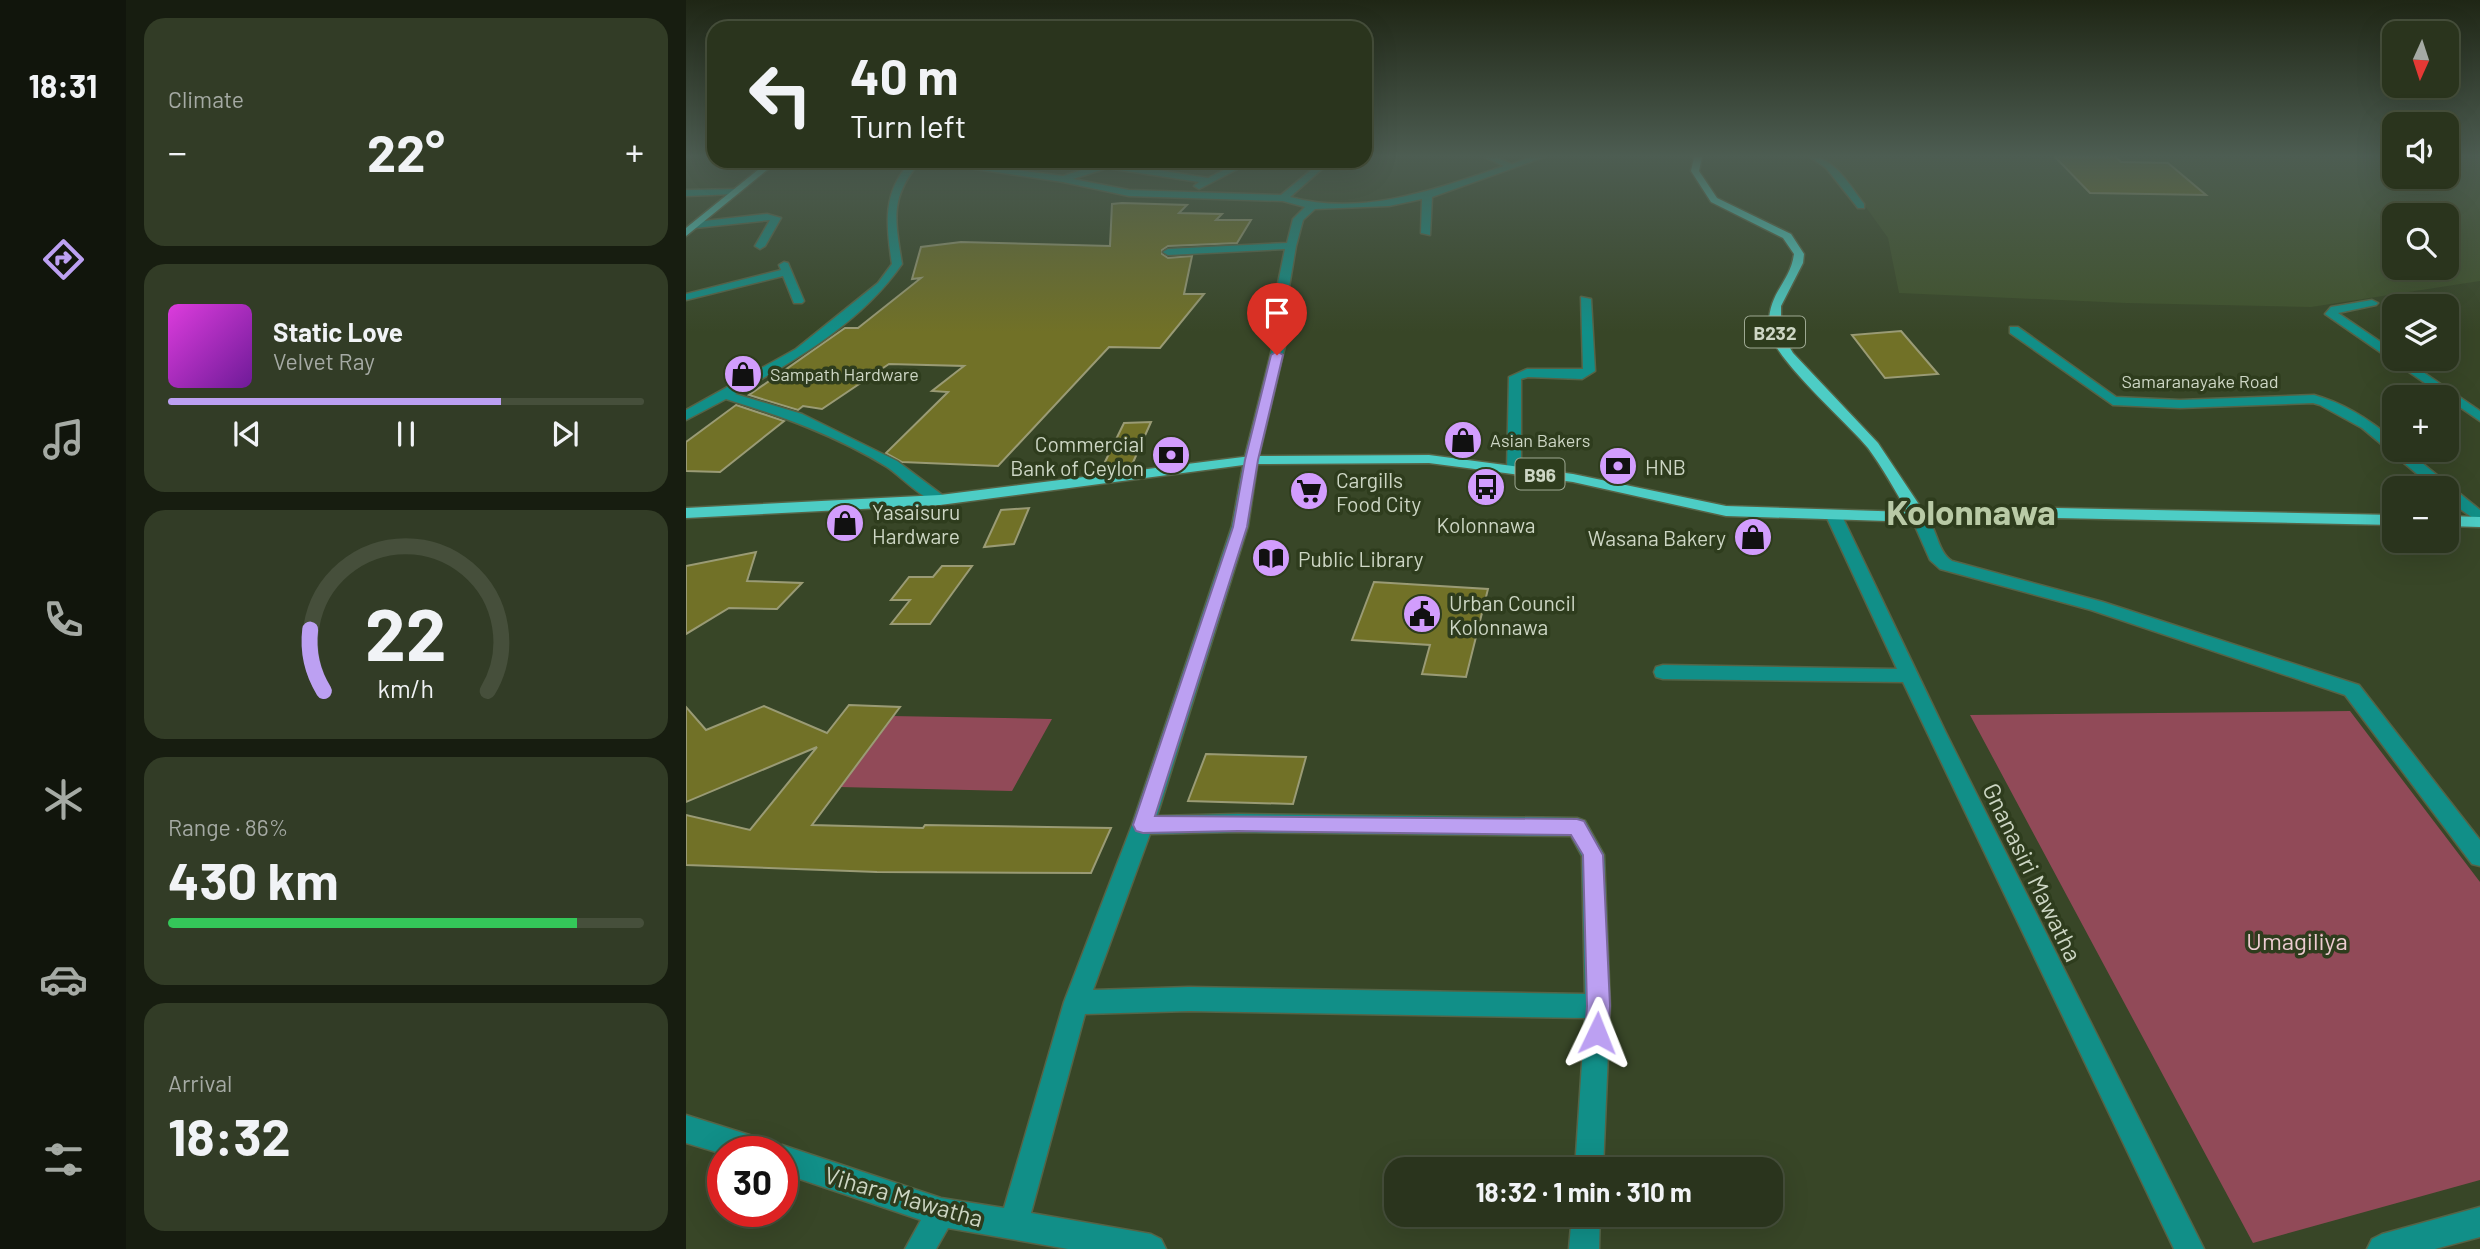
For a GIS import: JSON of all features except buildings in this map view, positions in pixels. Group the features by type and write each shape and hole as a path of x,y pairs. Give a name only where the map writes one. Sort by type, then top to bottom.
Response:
{"main road":[{"path":"690,229 707,215"},
{"name":"B232","path":"1745,215 1787,236 1799,254 1798,263 1775,306 1775,333 1787,355 1873,446 1919,517"},
{"name":"B96","path":"686,513 940,500 1251,460 1429,459 1573,478 1726,511 1834,516 1919,517 2056,513 2382,520"},
{"path":"2459,521 2480,520"}],"street":[{"path":"686,416 800,352 882,285 897,264 892,215"},
{"path":"1013,1226 1076,1002 1143,825 1240,527 1251,460 1283,328 1282,293 1291,246 1298,219 1302,215"},
{"path":"1426,215 1426,233"},
{"path":"690,229 775,218 760,246"},
{"path":"1168,252 1291,246"},
{"path":"686,297 786,269 798,301"},
{"path":"1514,470 1515,377 1527,373 1582,375 1589,371 1585,299"},
{"path":"2372,303 2335,309 2331,314 2382,349"},
{"name":"Samaranayake Road","path":"2014,330 2113,401 2180,404 2315,399 2331,403 2382,436"},
{"path":"2414,371 2480,417"},
{"path":"726,395 797,417 892,464 940,500"},
{"name":"Samaranayake Road","path":"2412,462 2429,476"},
{"name":"Samaranayake Road","path":"2459,502 2480,520"},
{"name":"Gnanasiri Mawatha","path":"1834,516 2189,1249"},
{"path":"1919,517 1937,560 1945,565 2097,606 2352,690 2480,857"},
{"path":"1663,672 1860,673 1910,677"},
{"path":"1143,825 1238,823 1577,827 1593,855 1598,1006 1589,1157"},
{"path":"1076,1002 1189,999 1598,1006"},
{"path":"686,1129 708,1136"},
{"name":"Vihara Mawatha","path":"798,1164 941,1212 1151,1249"},
{"path":"920,1249 941,1212"},
{"path":"2382,1249 2480,1222"},
{"path":"1584,1249 1585,1227"}],"shaded area":[{"path":"1872,215 2382,215 2382,280 2459,280 2459,215 2480,215 2480,281 2311,307 2126,303 1899,293 1888,238"}],"green space":[{"name":"Umagiliya","path":"2350,711 2480,882 2480,1180 2253,1243 1970,715"},
{"path":"891,716 1052,719 1012,791 839,787"}],"place":[{"name":"Sampath Hardware","path":"743,374"},
{"name":"Asian Bakers","path":"1463,440"},
{"name":"Commercial Bank of Ceylon","path":"1171,455"},
{"name":"HNB","path":"1618,466"},
{"name":"Kolonnawa","path":"1486,487"},
{"name":"Cargills Food City","path":"1309,491"},
{"name":"Yasaisuru Hardware","path":"845,523"},
{"name":"Wasana Bakery","path":"1753,537"},
{"name":"Public Library","path":"1271,558"},
{"name":"Urban Council Kolonnawa","path":"1422,614"}],"district":[{"name":"Kolonnawa","path":"1971,511"}],"route":[{"path":"1277,355 1251,460 1240,527 1143,825 1238,823 1577,827 1593,855 1597,1033"}]}
